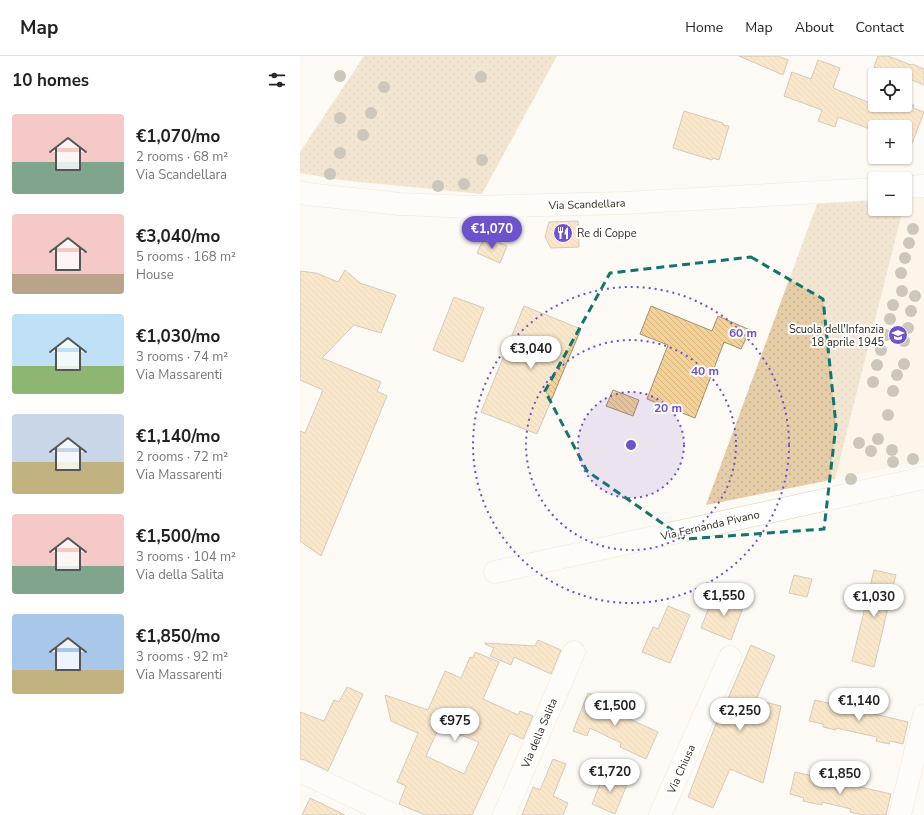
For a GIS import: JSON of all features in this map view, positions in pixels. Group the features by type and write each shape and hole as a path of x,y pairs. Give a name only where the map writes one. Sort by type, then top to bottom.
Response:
{"street":[{"path":"912,187 924,186"},
{"name":"Via Scandellara","path":"300,192 400,204 473,207 623,203 868,189"},
{"name":"Via Fernanda Pivano","path":"495,572 924,478"},
{"name":"Via della Salita","path":"504,815 574,652"},
{"name":"Via Chiusa","path":"660,815 730,657"},
{"path":"900,815 924,714"},
{"path":"300,771 392,815"}],"highlighted area":[{"path":"751,257 823,299 836,425 824,529 685,539 587,471 545,391 610,273"}],"shaded area":[{"path":"364,56 557,56 482,194 340,180 300,173 300,152"},
{"name":"Scuola dell'Infanzia 18 aprile 1945","path":"924,196 924,461 835,479 901,216 912,216 912,197"},
{"path":"868,200 868,216 901,216 835,479 706,505 817,204"}],"building":[{"path":"739,56 778,56 788,60 783,75"},
{"path":"878,56 888,56 911,65 912,64 924,69 924,85 912,80 912,68 874,67"},
{"path":"818,60 840,68 833,88 868,102 868,112 912,112 912,105 914,105 913,108 924,112 912,143 912,120 868,120 868,128 838,117 835,127 818,121 822,110 784,96 792,72 811,79"},
{"path":"684,111 729,126 719,160 713,158 712,160 673,148"},
{"path":"578,221 579,247 551,248 545,237 549,222"},
{"path":"485,236 507,246 500,263 477,253"},
{"path":"345,270 360,283 396,295 381,333 354,325 322,358 381,382 377,391 387,396 321,556 300,541 300,431 305,433 323,390 300,380 300,271 316,273 338,282"},
{"path":"454,297 484,308 463,362 433,350"},
{"path":"524,306 581,329 537,434 481,412"},
{"path":"651,306 712,331 718,316 750,330 741,349 724,342 695,418 647,399 668,345 640,334"},
{"path":"613,390 639,400 633,416 606,406"},
{"path":"874,570 896,575 893,586 897,587 894,600 890,599 874,667 852,661"},
{"path":"794,575 812,579 807,597 789,593"},
{"path":"723,594 745,602 731,640 701,628 711,602 719,605"},
{"path":"668,606 690,615 670,663 642,652 653,627 658,629"},
{"path":"538,640 561,650 551,674 514,657 511,665 490,656 494,648 485,644 535,646"},
{"path":"751,645 775,656 756,700 781,706 776,730 763,783 730,769 713,808 688,797 719,716 720,717"},
{"path":"475,652 499,662 483,699 518,715 520,711 533,716 523,739 510,733 472,815 425,815 399,804 406,786 397,782 418,733 391,721 385,695 428,710 445,671 461,678 470,657 473,658","holes":["439,727 479,742 464,774 426,756"]},
{"path":"347,687 363,694 328,771 300,759 300,712 324,721 334,700 339,702"},
{"path":"588,693 602,698 599,705 658,732 646,759 620,747 621,743 590,728 587,736 573,731"},
{"path":"815,700 908,722 903,744 890,741 889,744 876,741 877,737 836,728 836,730 823,727 823,724 809,721"},
{"path":"553,759 566,764 553,796 568,803 563,815 522,815 533,787 540,790"},
{"path":"605,772 628,782 615,814 592,804"},
{"path":"795,772 891,794 886,815 863,815 850,812 851,809 822,802 822,805 803,801 804,798 790,794"},
{"path":"310,798 345,815 302,815"}],"place":[{"name":"Re di Coppe","path":"563,233"},
{"name":"Scuola dell'Infanzia 18 aprile 1945","path":"898,335"}]}
